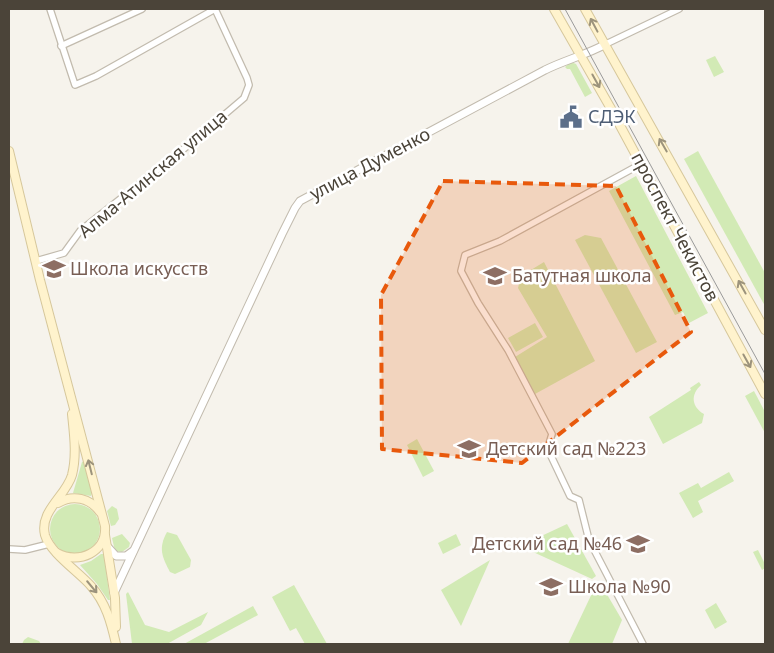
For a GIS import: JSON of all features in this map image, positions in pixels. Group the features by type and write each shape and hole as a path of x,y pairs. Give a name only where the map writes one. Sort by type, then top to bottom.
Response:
{"main road":[{"name":"проспект Чекистов","path":"554,9 641,164 765,394"},
{"name":"проспект Чекистов","path":"585,9 765,330"},
{"path":"9,152 104,523 114,596 117,644"},
{"path":"71,397 75,448 74,467 66,490 51,509 44,524 46,536 49,544 92,587 104,604 117,644"},
{"path":"51,509 64,500 78,498 92,503 102,514"},
{"path":"57,553 71,558 86,556 98,548 105,534"},
{"path":"104,604 111,605 114,596"}],"street":[{"path":"50,9 75,85 96,76 215,9"},
{"path":"61,46 142,9"},
{"name":"Алма-Атинская улица","path":"36,261 64,253 80,231 244,98 249,85 247,78 215,9"},
{"name":"улица Думенко","path":"114,596 133,551 282,234 300,201 545,70 593,51 678,9"},
{"path":"641,164 500,241 465,254 461,271 478,303 508,350 552,434 550,444 551,456 570,496 579,500 589,540 643,644"},
{"path":"9,549 25,550 49,544"},
{"path":"107,546 116,556 126,556 133,551"}],"highlighted area":[{"path":"443,181 616,186 691,332 522,463 382,449 381,295"}],"green space":[{"path":"715,56 724,72 714,77 706,60"},
{"path":"571,62 576,64 592,93 585,97 570,69 565,67"},
{"path":"698,151 765,273 765,306 684,159"},
{"path":"636,176 708,313 689,323 683,312 675,315 609,191"},
{"path":"585,235 601,238 657,342 636,353 575,240"},
{"path":"544,262 595,361 535,394 515,357 547,337 518,288 521,276"},
{"path":"535,323 543,337 516,352 508,338"},
{"path":"699,382 701,385 695,393 694,401 697,408 704,414 702,423 663,444 649,417 691,390 690,388"},
{"path":"754,391 765,412 765,433 745,396"},
{"path":"417,439 434,471 423,477 407,445"},
{"path":"84,461 92,493 91,496 73,493 82,462"},
{"path":"729,472 734,481 698,501 703,512 693,518 679,493 698,483 701,488"},
{"path":"70,504 80,504 93,511 100,524 100,534 93,547 80,554 70,554 61,550 54,543 50,534 50,524 54,515 61,508"},
{"path":"112,506 117,509 119,519 115,525 111,526 107,511"},
{"path":"567,524 596,576 592,579 520,546"},
{"path":"167,532 177,535 191,560 190,567 175,574 170,572 162,552"},
{"path":"122,534 130,543 129,547 122,552 115,551 112,538"},
{"path":"456,534 461,545 443,554 438,543"},
{"path":"758,550 765,564 765,568 762,570 753,552"},
{"path":"104,554 110,600 108,600 80,565 91,561"},
{"path":"490,560 461,626 441,590"},
{"path":"294,585 327,644 305,644 296,628 290,631 272,597"},
{"path":"595,587 605,591 622,620 612,644 568,644"},
{"path":"128,592 145,625 169,632 208,612 201,625 167,644 132,644 126,594"},
{"path":"716,603 727,622 715,629 705,610"},
{"path":"253,606 258,615 204,644 184,644"},
{"path":"28,637 39,641 41,644 22,644"}],"tram line":[{"path":"565,9 765,374"}],"place":[{"name":"СДЭК","path":"571,117"},
{"name":"Школа искусств","path":"54,269"},
{"name":"Батутная школа","path":"495,276"},
{"name":"Детский сад №223","path":"469,449"},
{"name":"Детский сад №46","path":"638,544"},
{"name":"Школа №90","path":"551,587"}]}
